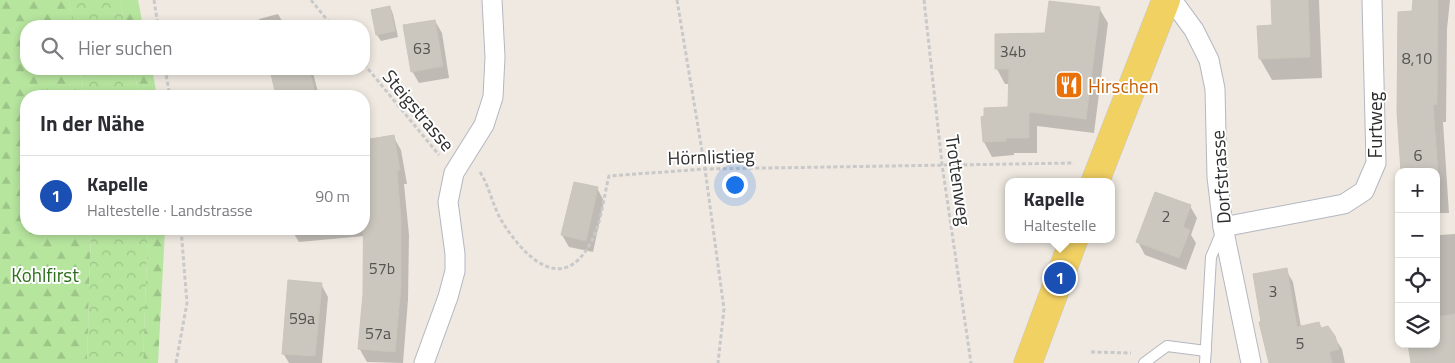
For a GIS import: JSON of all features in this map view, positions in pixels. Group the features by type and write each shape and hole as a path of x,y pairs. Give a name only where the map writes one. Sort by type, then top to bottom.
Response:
{"main road":[{"path":"1089,172 1166,0"},
{"path":"1028,363 1073,243"}],"street":[{"path":"424,363 448,298 455,271 455,254 448,202 454,173 484,125 493,97 495,57 492,0"},
{"name":"Dorfstrasse","path":"1172,0 1194,30 1210,60 1215,89 1217,177 1223,228 1251,363"},
{"name":"Furtweg","path":"1223,228 1344,204 1364,191 1376,163 1372,0"}],"lane":[{"path":"1205,363 1211,257 1223,228"},
{"path":"1144,363 1167,346 1206,351"}],"path":[{"path":"154,0 157,20"},
{"path":"311,0 327,20"},
{"path":"677,0 705,169 724,309 718,363"},
{"name":"Trottenweg","path":"924,0 942,164 972,363"},
{"name":"Steigstrasse","path":"370,71 454,173"},
{"path":"166,75 169,90"},
{"name":"Hörnlistieg","path":"465,155 482,173 500,217 517,243 534,260 552,270 570,268 582,256 592,241 609,176 705,169 942,164 1089,172"},
{"path":"176,363 187,303 181,235"}],"green space":[{"name":"Kohlfirst","path":"0,0 69,0 72,20 20,20 20,75 80,75 83,90 20,90 20,235 91,235 87,363 0,363"},
{"path":"69,0 120,0 124,20 72,20"},
{"path":"120,0 138,0 142,20 124,20"},
{"path":"80,75 135,75 138,90 83,90"},
{"path":"135,75 153,75 156,90 138,90"},
{"path":"91,235 148,235 143,363 87,363"},
{"path":"148,235 165,235 158,363 143,363"}],"building":[{"path":"1271,0 1308,0 1310,57 1259,59 1257,26 1272,25"},
{"path":"1413,0 1438,0 1437,104 1433,105 1438,168 1401,168 1397,112 1398,12 1412,11"},
{"path":"1049,1 1100,7 1086,119 1029,112 1029,138 1006,138 1006,141 983,142 981,117 984,116 984,108 1008,107 1009,69 995,69 995,34 1045,33"},
{"path":"390,6 395,31 376,35 371,10"},
{"path":"435,20 443,66 411,72 403,25"},
{"path":"271,75 311,75 314,90 275,90"},
{"path":"394,135 400,170 397,170 401,221 401,286 395,352 358,349 363,294 363,235 370,235 370,139"},
{"path":"574,182 598,187 586,241 561,235"},
{"path":"1155,192 1191,205 1183,227 1190,230 1179,258 1136,242"},
{"path":"1287,268 1297,327 1319,322 1321,328 1328,326 1335,336 1339,349 1329,352 1332,363 1269,363 1259,322 1261,322 1253,274"},
{"path":"288,280 322,283 315,356 282,354"},
{"path":"1455,314 1455,363 1411,363 1409,348 1440,348 1440,316"}],"place":[{"name":"Hirschen","path":"1069,85"},
{"name":"Kapelle","path":"1060,278"}]}
